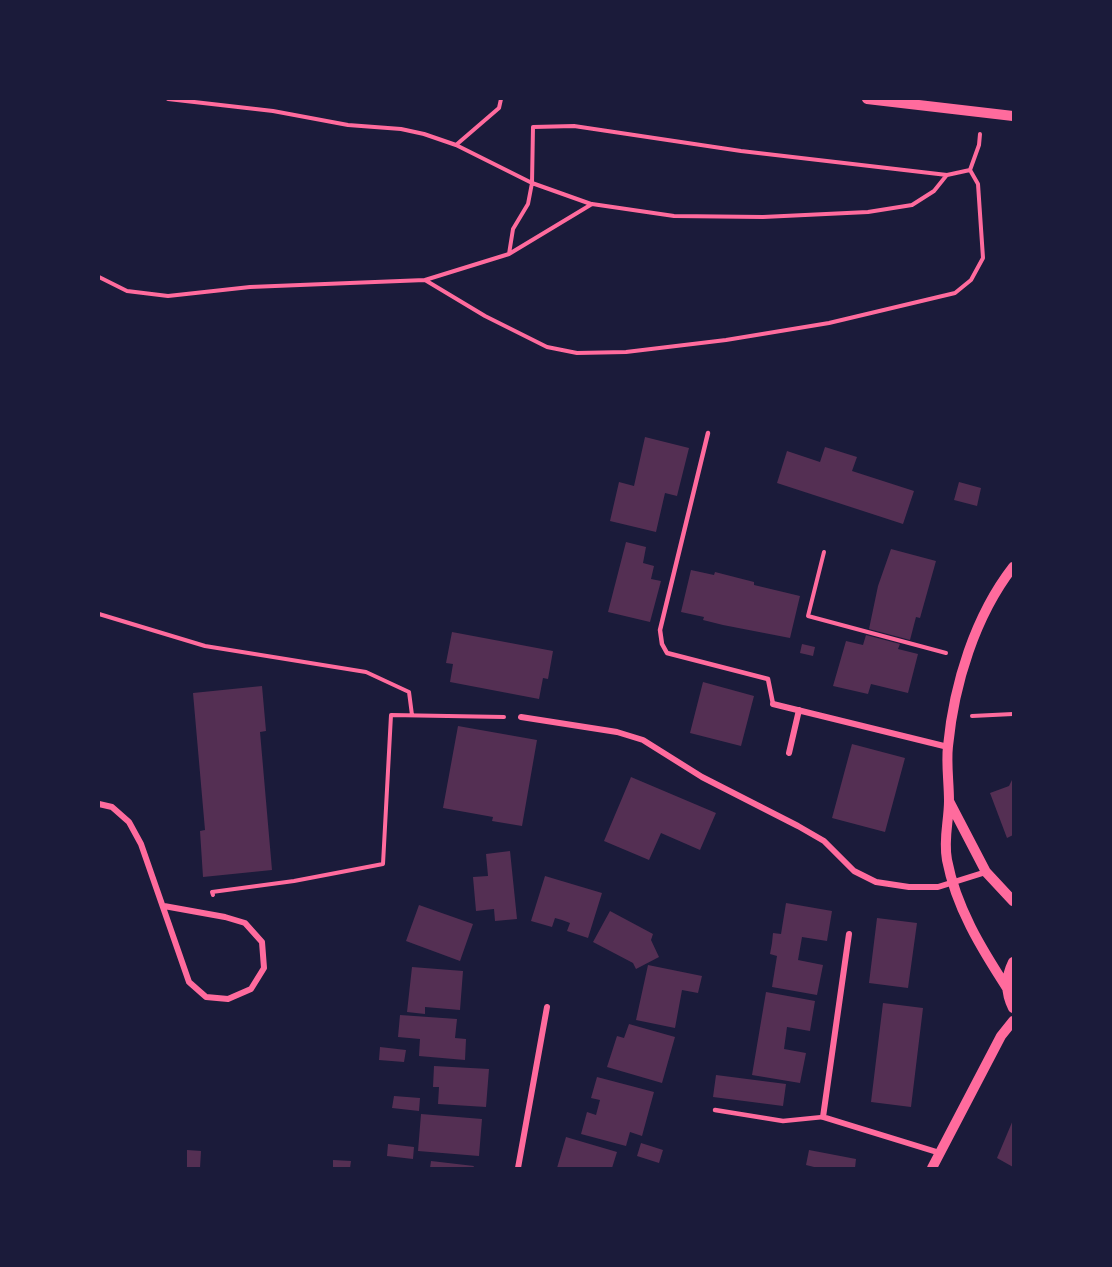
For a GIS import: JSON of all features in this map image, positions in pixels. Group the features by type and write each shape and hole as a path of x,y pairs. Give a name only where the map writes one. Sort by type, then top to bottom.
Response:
{"street":[{"path":"867,99 1013,116"},
{"path":"1013,567 981,622 967,659 952,717 948,747 949,801 945,843 953,883 982,950 1007,988 1013,1008"},
{"path":"773,704 948,747"},
{"path":"789,753 799,710"},
{"path":"521,717 617,732 643,740 702,777 824,841 854,871 876,882 909,887 938,887 986,872"},
{"path":"949,801 986,872 1013,901"},
{"path":"99,804 112,807 129,822 141,844 189,982 206,996 228,999 251,989 264,968 262,942 245,923 164,906"},
{"path":"849,934 823,1117 940,1153"},
{"path":"1007,988 1008,974 1013,962"},
{"path":"518,1168 547,1007"},
{"path":"932,1168 1001,1036 1013,1021"}],"lane":[{"path":"708,433 660,630 662,644 668,653 768,679 773,704"},
{"path":"715,1110 783,1121 823,1117"}],"path":[{"path":"168,99 273,111 348,125 401,129 424,134 456,145 532,183 592,204 674,216 763,217 868,212 912,205 934,191 947,176"},
{"path":"456,145 498,108 501,99"},
{"path":"424,280 485,316 547,348 577,353 626,352 726,340 829,323 955,293 971,280 983,258 978,184 970,170 979,145 982,113"},
{"path":"509,254 513,229 528,204 532,183 533,127 574,126 741,152 947,176 970,170"},
{"path":"99,277 127,291 168,296 250,287 424,280 509,254 592,204"},
{"path":"824,552 808,616 967,659"},
{"path":"99,614 205,646 366,672 409,692 412,715"},
{"path":"952,717 1013,714"},
{"path":"225,917 212,892 294,881 383,864 391,715 521,717"}],"building":[{"path":"645,437 689,448 677,496 665,493 656,532 610,521 619,482 634,486"},
{"path":"825,447 857,457 852,471 914,491 903,524 777,483 787,451 820,462"},
{"path":"959,482 981,488 977,506 954,500"},
{"path":"626,542 646,547 643,563 654,566 651,579 661,581 650,622 608,612"},
{"path":"891,549 936,561 920,618 916,617 910,640 869,629 878,586"},
{"path":"691,570 714,575 715,572 754,582 754,585 800,596 790,638 723,625 703,620 704,617 681,612"},
{"path":"452,632 553,651 548,679 543,678 539,699 450,682 453,664 446,663"},
{"path":"866,635 900,644 898,649 918,654 908,693 871,684 868,694 833,686 846,641 863,645"},
{"path":"802,644 815,647 813,656 800,653"},
{"path":"703,682 754,696 741,746 690,733"},
{"path":"262,686 266,731 260,732 272,870 203,877 200,831 205,830 193,693"},
{"path":"458,726 537,740 522,826 492,821 493,817 443,808"},
{"path":"852,744 905,758 885,832 832,818"},
{"path":"631,777 716,813 700,850 661,833 649,860 604,841"},
{"path":"1013,778 1013,835 1007,838 990,793 1009,786"},
{"path":"510,851 517,919 495,921 494,909 476,911 473,877 488,876 486,854"},
{"path":"545,876 602,893 588,938 567,931 570,923 562,920 555,918 552,927 531,921"},
{"path":"786,903 832,911 827,941 802,937 798,960 823,965 817,995 772,987 777,956 770,954 773,933 781,934"},
{"path":"419,905 473,924 460,961 406,941"},
{"path":"610,911 653,934 651,940 659,957 636,969 633,963 593,942"},
{"path":"877,918 917,923 908,988 869,983"},
{"path":"648,965 702,976 698,993 682,990 675,1028 636,1020"},
{"path":"412,967 463,971 460,1010 425,1007 425,1014 407,1012"},
{"path":"766,992 815,1001 810,1031 787,1027 784,1049 806,1053 800,1083 752,1075"},
{"path":"883,1003 923,1008 911,1107 871,1102"},
{"path":"400,1015 457,1019 455,1038 466,1039 465,1060 419,1056 420,1039 398,1037"},
{"path":"629,1024 675,1037 662,1083 607,1067 617,1036 624,1038"},
{"path":"380,1047 406,1050 404,1062 379,1060"},
{"path":"434,1066 489,1069 486,1107 438,1104 439,1087 433,1087"},
{"path":"716,1075 786,1084 783,1106 713,1097"},
{"path":"597,1077 654,1092 642,1136 630,1132 626,1146 581,1134 587,1112 596,1115 600,1100 591,1098"},
{"path":"394,1096 420,1098 419,1111 392,1108"},
{"path":"421,1114 482,1119 479,1156 418,1151"},
{"path":"1013,1120 1013,1167 997,1158"},
{"path":"566,1137 617,1152 612,1168 557,1168"},
{"path":"641,1143 663,1150 659,1163 637,1156"},
{"path":"388,1144 414,1147 413,1159 387,1156"},
{"path":"187,1150 201,1151 200,1168 187,1168"},
{"path":"809,1150 856,1159 855,1168 818,1168 806,1165"},
{"path":"333,1160 351,1161 350,1168 333,1168"},
{"path":"431,1161 474,1166 473,1168 430,1168"}]}
